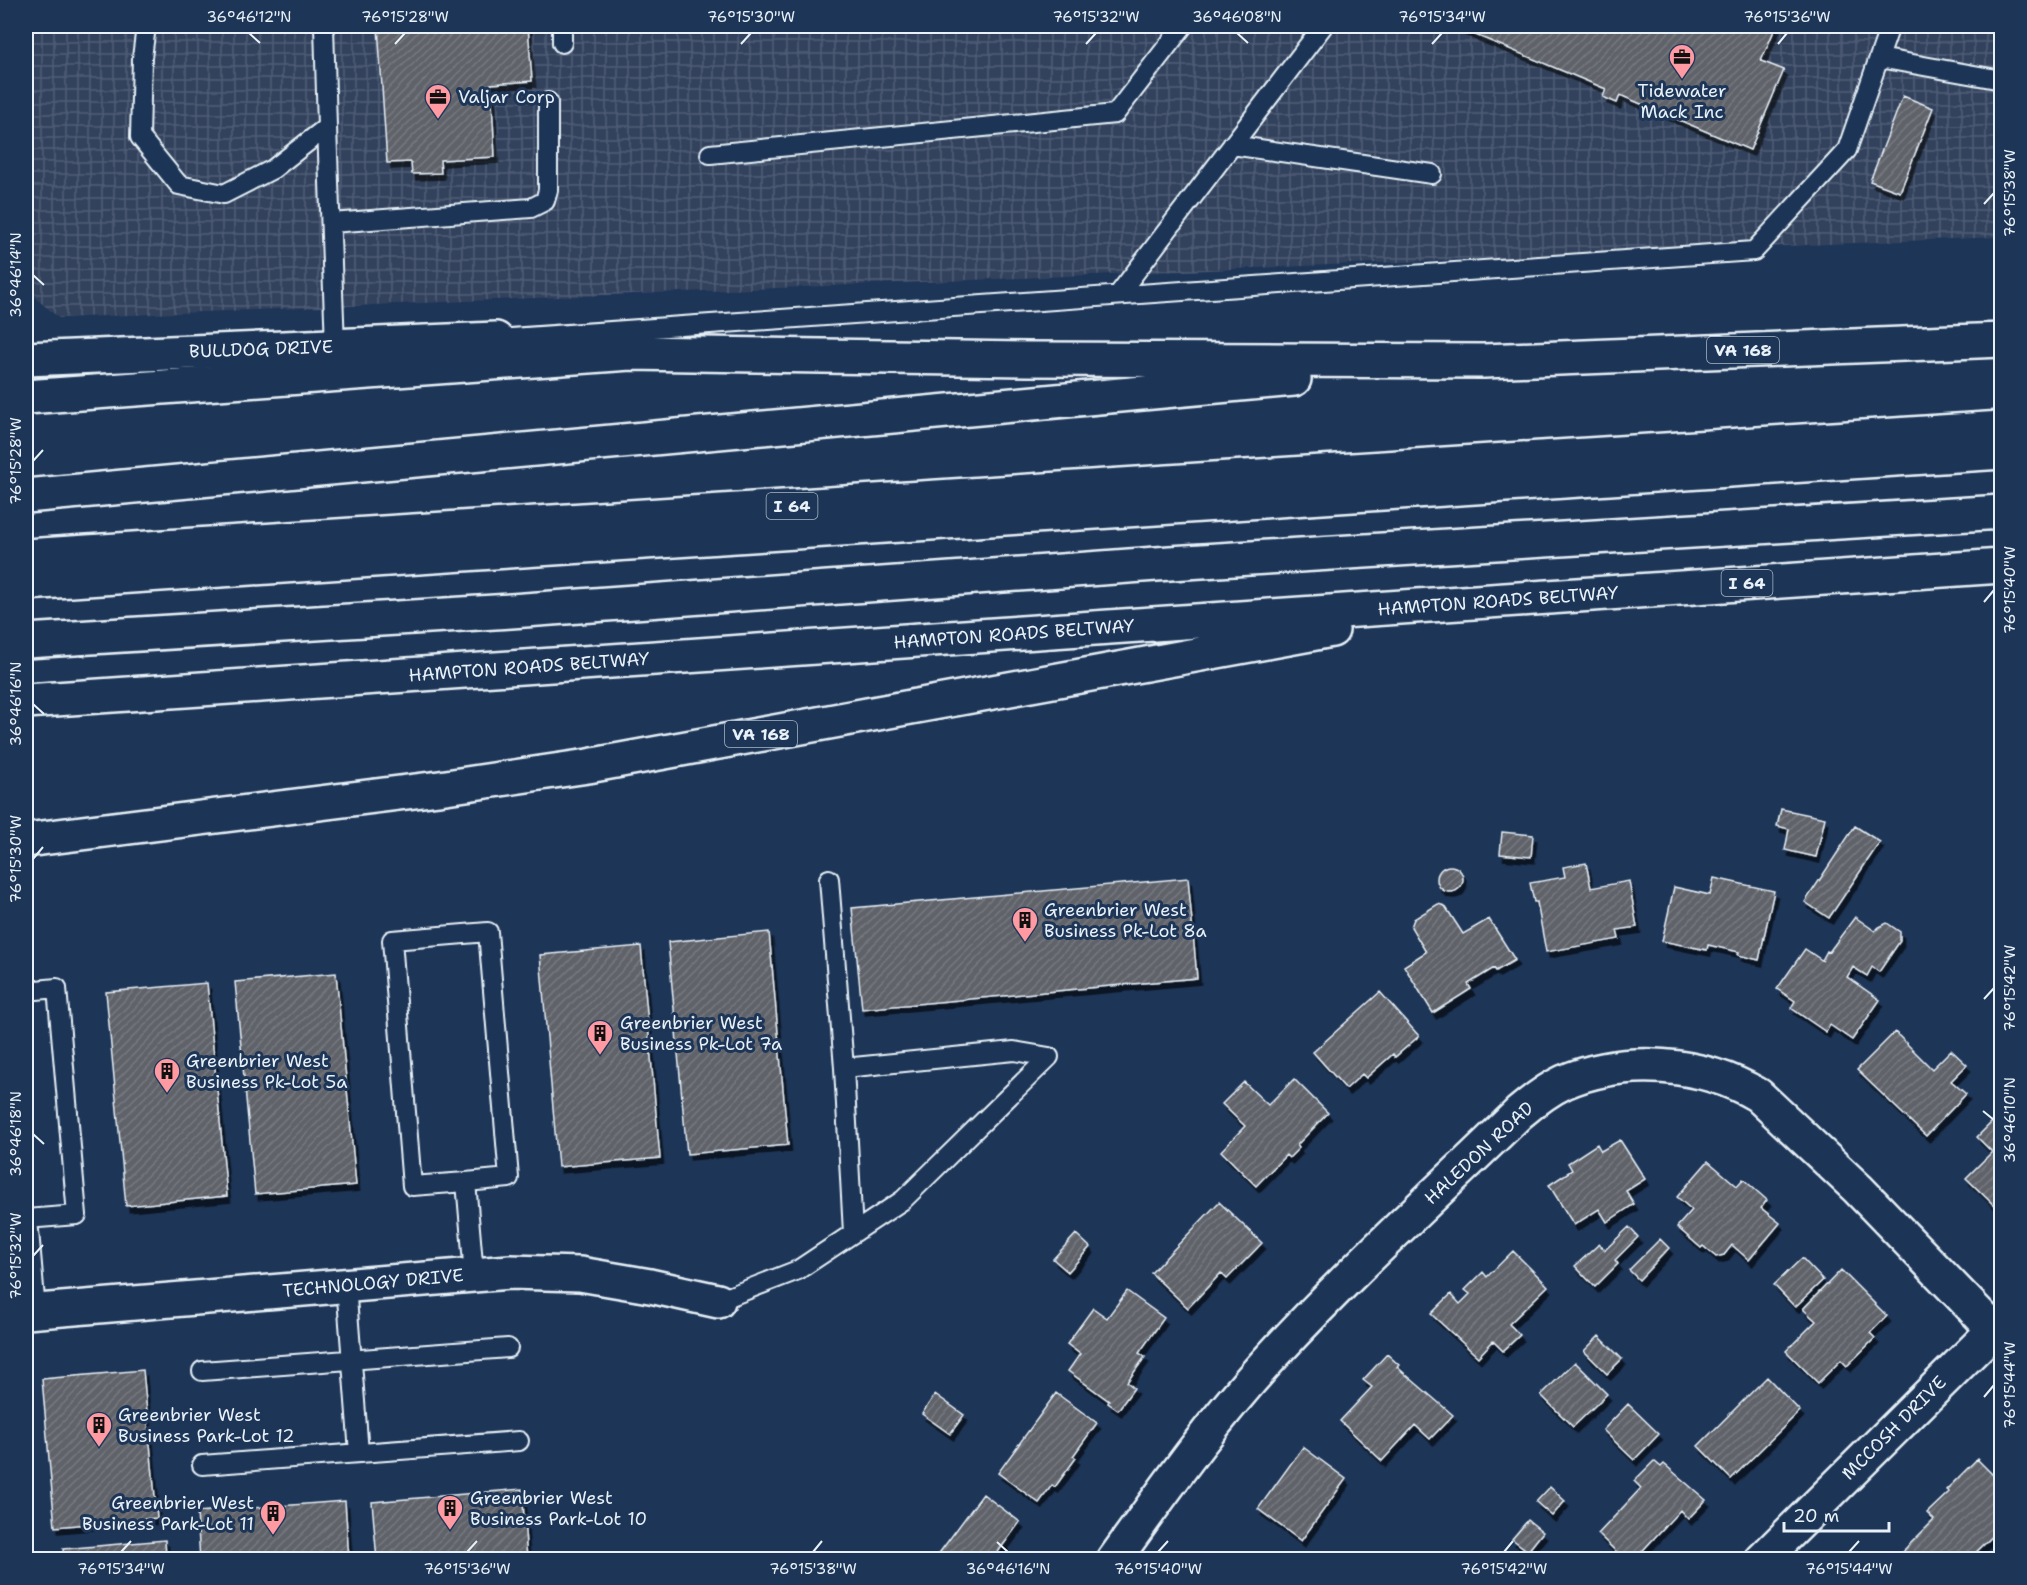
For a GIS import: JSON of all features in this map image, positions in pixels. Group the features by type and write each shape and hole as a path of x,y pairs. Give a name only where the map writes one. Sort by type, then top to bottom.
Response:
{"main road":[{"name":"BULLDOG DRIVE","path":"26,359 495,339"},
{"name":"VA 168","path":"26,397 630,353 1484,361 2001,340"},
{"path":"26,496 1484,361"},
{"name":"I 64","path":"26,556 2001,428"},
{"path":"26,583 2001,452"},
{"path":"26,641 535,609 1158,564 2001,512"},
{"name":"HAMPTON ROADS BELTWAY","path":"26,701 2001,566"},
{"name":"VA 168","path":"26,840 427,790 588,766 1492,601"},
{"name":"HALEDON ROAD","path":"1114,1560 1197,1445 1274,1353 1315,1311 1519,1113 1564,1082 1589,1074 1630,1066 1654,1065 1697,1070 1744,1087 1758,1095 1858,1189 1999,1330"},
{"name":"TECHNOLOGY DRIVE","path":"31,1311 510,1272 580,1274 718,1301"},
{"name":"MCCOSH DRIVE","path":"1762,1560 1999,1330"}],"lane":[{"path":"146,26 142,58 140,137 179,185 224,194 273,169 327,127"},
{"path":"324,26 334,346"},
{"path":"710,154 1114,114 1183,26"},
{"path":"1118,295 1323,26"},
{"path":"495,339 1754,251 1847,150 1890,26"},
{"path":"1879,58 2001,80"},
{"path":"331,223 531,208 545,201 548,190 548,102"},
{"path":"1232,145 1432,174"},
{"path":"829,879 844,1068 853,1233"},
{"path":"488,932 508,1178 466,1182 412,1186 392,940 488,932"},
{"path":"26,991 57,988 77,1215 27,1219 31,1311"},
{"path":"718,1301 798,1270 903,1200 1049,1057 1014,1051 844,1068"},
{"path":"466,1182 474,1275"},
{"path":"346,1285 359,1454"},
{"path":"202,1371 508,1348"},
{"path":"202,1465 519,1441"}],"shaded area":[{"path":"26,26 2001,26 2001,237 59,318 26,290"}],"building":[{"name":"Valjar Corp","path":"378,26 528,26 532,81 491,84 495,157 440,160 441,173 412,174 411,162 387,163"},
{"name":"Tidewater Mack Inc","path":"1454,26 1776,26 1761,61 1784,70 1750,150 1620,95 1617,103 1603,97 1606,89"},
{"path":"1903,96 1933,108 1900,192 1870,181"},
{"path":"1781,809 1825,818 1816,857 1785,850 1789,829 1777,826"},
{"path":"1855,826 1880,842 1829,918 1805,902"},
{"path":"1502,832 1533,835 1531,857 1500,854"},
{"path":"1586,863 1591,888 1629,881 1637,927 1617,930 1619,939 1546,952 1537,902 1534,902 1530,883 1565,877 1563,867"},
{"path":"1450,866 1459,870 1463,879 1459,888 1450,892 1441,888 1437,879 1441,870"},
{"name":"Greenbrier West Business Pk-Lot 8a","path":"1188,878 1197,978 862,1009 852,908"},
{"path":"1714,878 1774,891 1759,960 1738,955 1739,952 1708,945 1707,950 1662,941 1674,887 1710,895"},
{"path":"1438,904 1445,906 1463,934 1489,919 1515,960 1496,971 1494,968 1468,984 1471,989 1433,1013 1404,966 1426,952 1411,927 1414,919"},
{"path":"1855,917 1875,931 1887,923 1900,932 1900,941 1879,972 1872,967 1867,976 1853,967 1847,977 1880,1000 1852,1040 1830,1025 1826,1032 1791,1008 1795,1001 1777,989 1805,949 1823,961 1827,951 1829,952"},
{"path":"769,932 788,1145 687,1154 668,942"},
{"name":"Greenbrier West Business Pk-Lot 7a","path":"641,946 660,1158 558,1167 540,955"},
{"path":"336,973 356,1185 255,1194 235,982"},
{"name":"Greenbrier West Business Pk-Lot 5a","path":"207,983 227,1196 126,1206 106,992"},
{"path":"1380,992 1419,1036 1395,1057 1393,1054 1366,1078 1362,1074 1346,1089 1313,1052"},
{"path":"1895,1032 1932,1069 1951,1050 1967,1065 1951,1081 1966,1094 1926,1136 1857,1070"},
{"path":"1294,1079 1328,1113 1297,1145 1299,1148 1289,1158 1286,1155 1256,1186 1221,1151 1245,1126 1222,1104 1244,1082 1268,1105"},
{"path":"1996,1118 2002,1122 2002,1207 1999,1210 1966,1178 1992,1152 1977,1137"},
{"path":"1620,1140 1645,1179 1626,1191 1634,1204 1607,1222 1599,1209 1574,1225 1549,1185 1572,1170 1568,1163 1597,1144 1601,1151"},
{"path":"1708,1161 1737,1186 1743,1179 1767,1200 1761,1208 1780,1223 1749,1260 1732,1245 1724,1255 1716,1257 1703,1246 1701,1248 1677,1227 1692,1210 1677,1197"},
{"path":"1219,1202 1262,1243 1227,1279 1221,1273 1188,1308 1151,1273"},
{"path":"1629,1227 1638,1237 1615,1260 1618,1264 1595,1287 1575,1266 1599,1244 1605,1250"},
{"path":"1076,1234 1090,1247 1068,1272 1053,1259"},
{"path":"1660,1239 1669,1248 1639,1280 1629,1270"},
{"path":"1513,1251 1548,1286 1509,1324 1520,1335 1503,1351 1493,1341 1478,1357 1431,1314 1451,1294 1460,1304 1470,1294 1465,1290 1483,1272 1487,1277"},
{"path":"1802,1258 1823,1280 1795,1307 1774,1285"},
{"path":"1841,1270 1887,1316 1870,1333 1875,1338 1847,1366 1841,1360 1818,1383 1786,1351 1816,1321 1803,1309"},
{"path":"1127,1291 1164,1318 1139,1353 1145,1357 1127,1382 1134,1388 1118,1410 1068,1371 1080,1354 1067,1344 1093,1308 1107,1318"},
{"path":"1599,1336 1622,1359 1607,1374 1584,1351"},
{"path":"1387,1354 1399,1365 1397,1367 1453,1415 1430,1439 1415,1425 1382,1461 1340,1421 1372,1387 1363,1380"},
{"path":"1575,1362 1607,1394 1573,1427 1541,1395"},
{"name":"Greenbrier West Business Park-Lot 12","path":"143,1370 157,1518 55,1527 42,1379"},
{"path":"1767,1377 1800,1411 1731,1479 1698,1446"},
{"path":"1056,1393 1097,1423 1073,1456 1076,1458 1055,1487 1052,1485 1039,1503 998,1473"},
{"path":"935,1394 964,1415 950,1434 922,1414"},
{"path":"1628,1404 1659,1434 1634,1460 1603,1430"},
{"path":"1303,1447 1346,1479 1301,1541 1258,1509"},
{"path":"1977,1459 2002,1484 2002,1527 1968,1560 1894,1560 1934,1520 1927,1513 1949,1492 1946,1490"},
{"path":"1654,1461 1661,1467 1664,1464 1706,1500 1688,1519 1680,1510 1634,1560 1625,1560 1598,1534 1641,1488 1634,1481"},
{"path":"1550,1487 1565,1501 1552,1516 1536,1502"},
{"name":"Greenbrier West Business Park-Lot 10","path":"522,1489 527,1560 377,1560 372,1502"},
{"path":"983,1494 1020,1522 995,1556 1000,1560 934,1560"},
{"name":"Greenbrier West Business Park-Lot 11","path":"345,1501 349,1560 200,1560 197,1512"},
{"path":"1528,1520 1543,1532 1528,1551 1512,1539"},
{"path":"165,1540 166,1560 64,1560 63,1549"}],"place":[{"name":"Tidewater Mack Inc","path":"1682,80"},
{"name":"Valjar Corp","path":"438,120"},
{"name":"Greenbrier West Business Pk-Lot 8a","path":"1025,943"},
{"name":"Greenbrier West Business Pk-Lot 7a","path":"600,1056"},
{"name":"Greenbrier West Business Pk-Lot 5a","path":"167,1094"},
{"name":"Greenbrier West Business Park-Lot 12","path":"99,1448"},
{"name":"Greenbrier West Business Park-Lot 10","path":"450,1531"},
{"name":"Greenbrier West Business Park-Lot 11","path":"273,1536"}]}
